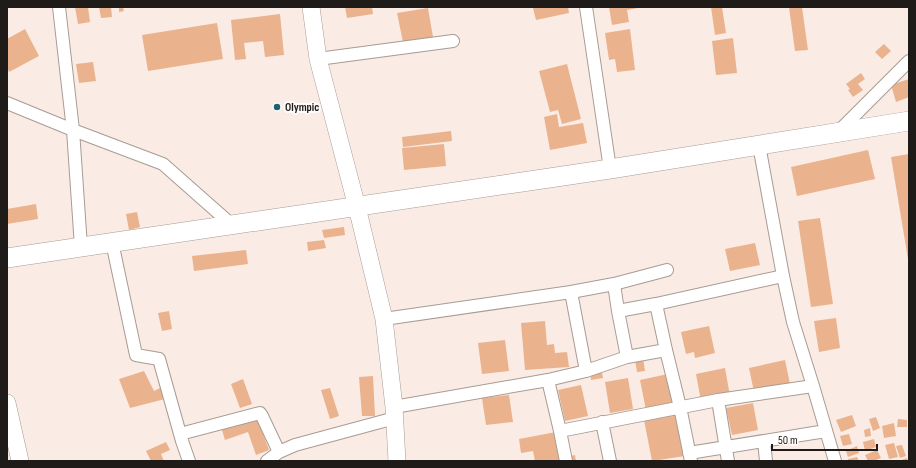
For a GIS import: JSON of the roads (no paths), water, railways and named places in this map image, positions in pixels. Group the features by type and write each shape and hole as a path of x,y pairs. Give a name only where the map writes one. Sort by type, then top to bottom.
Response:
{"main road":[{"path":"7,258 610,169 836,134 909,121"}],"street":[{"path":"58,7 73,130 81,247"},
{"path":"311,7 318,59 384,319 395,412 397,461"},
{"path":"586,7 610,169"},
{"path":"318,59 454,41"},
{"path":"836,134 909,61"},
{"path":"7,103 163,164 232,225"},
{"path":"760,145 783,276 793,322 835,461"},
{"path":"112,242 136,355 159,359 189,461"},
{"path":"384,319 571,292 614,284 667,270"},
{"path":"618,311 783,276"},
{"path":"614,284 627,357"},
{"path":"571,292 586,370"},
{"path":"656,304 690,457 726,448 826,431"},
{"path":"267,461 279,452 294,445 395,412 548,380 627,357 666,350"},
{"path":"548,380 566,461"},
{"path":"560,432 602,422 718,400 813,386"},
{"path":"718,400 728,461"},
{"path":"7,403 20,461"},
{"path":"180,434 260,413 279,452"},
{"path":"602,422 610,461"},
{"path":"764,442 766,461"}],"place":[{"name":"Olympic","path":"277,107"}]}
